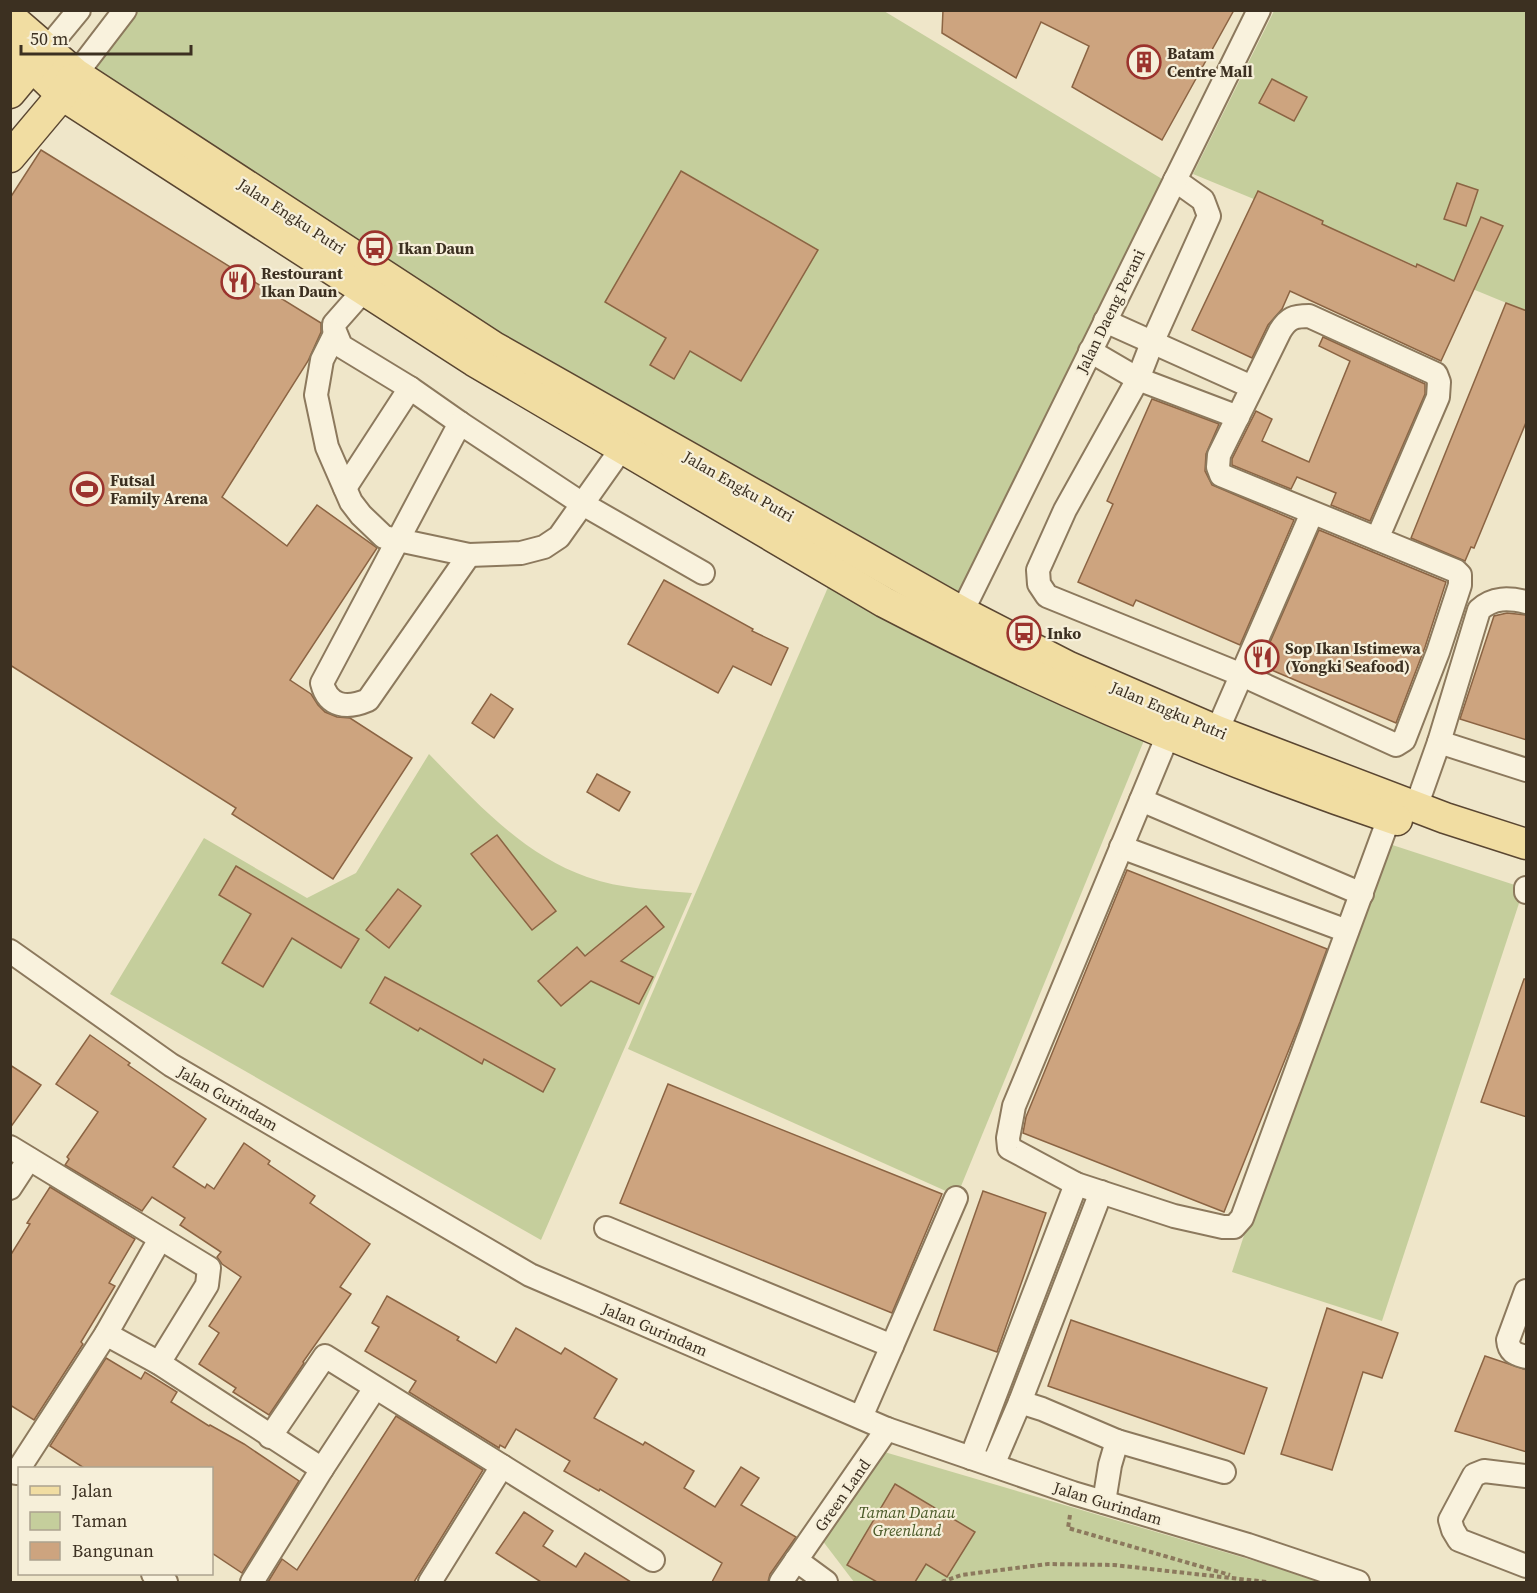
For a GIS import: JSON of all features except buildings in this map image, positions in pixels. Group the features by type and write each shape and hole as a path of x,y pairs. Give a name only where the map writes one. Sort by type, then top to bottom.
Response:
{"main road":[{"name":"Jalan Engku Putri","path":"10,17 39,58 69,84 364,290 474,361 884,602 1058,688 1168,735 1339,801 1527,864"},
{"name":"Jalan Engku Putri","path":"10,45 39,58"},
{"path":"10,93 39,58"},
{"name":"Jalan Engku Putri","path":"69,84 494,347 962,612 1070,667 1217,731 1445,818 1527,844"},
{"path":"10,157 69,84"}],"street":[{"path":"39,58 79,10"},
{"path":"69,84 125,10"},
{"name":"Jalan Daeng Perani","path":"962,612 1259,10"},
{"path":"1175,180 1203,200 1209,216 1138,379 1065,510 1038,570 1039,584 1047,596 1242,675 1396,745 1404,740 1438,652 1461,580 1456,571 1312,513 1221,475 1218,467 1219,455 1287,320 1300,316 1309,316 1436,374 1439,382 1437,397 1377,539"},
{"path":"364,290 334,324 340,346 410,388 581,503 703,573"},
{"path":"1105,321 1252,387"},
{"path":"335,334 322,360 316,395 327,447 351,502 384,537 469,555 521,553 544,547 559,537 622,448"},
{"path":"1090,351 1138,379 1238,417"},
{"path":"345,488 410,388"},
{"path":"460,423 322,683 325,693 336,703 346,706 357,705 368,700 469,555"},
{"path":"1217,731 1312,513"},
{"path":"1416,807 1439,742 1479,610 1488,602 1502,599 1527,602"},
{"path":"1168,735 1014,1106 1008,1138 1009,1148 1076,1184 1174,1216 1223,1227 1234,1227 1242,1218 1389,818"},
{"path":"1439,742 1527,770"},
{"path":"1141,800 1362,894"},
{"path":"1121,847 1347,931"},
{"name":"Jalan Gurindam","path":"10,951 171,1065 530,1275 888,1430 1073,1493 1248,1545 1358,1582"},
{"path":"10,1188 20,1153 209,1268 207,1285 159,1363"},
{"path":"971,1458 1076,1184"},
{"path":"993,1465 1020,1402 1101,1192"},
{"path":"861,1418 956,1198"},
{"path":"606,1228 892,1346"},
{"path":"18,1467 106,1334 160,1239"},
{"path":"1527,1291 1508,1343 1512,1352 1527,1357"},
{"path":"106,1334 159,1363 322,1469"},
{"path":"270,1437 325,1356 653,1560"},
{"path":"252,1582 375,1388"},
{"path":"1020,1402 1118,1441 1224,1472"},
{"name":"Green Land","path":"781,1582 888,1430"},
{"path":"1104,1502 1110,1465 1118,1441"},
{"path":"430,1582 502,1466"},
{"path":"1527,1476 1484,1471 1474,1475 1450,1520 1459,1540 1527,1566"},
{"path":"796,1560 826,1582"}],"path":[{"path":"1073,1493 1068,1528 1240,1578"},
{"path":"942,1582 960,1575 1047,1564 1114,1565 1267,1582"}],"green space":[{"path":"137,11 884,11 1167,182 956,598 495,339 87,69"},
{"path":"1274,11 1526,11 1526,311 1193,174"},
{"path":"829,585 1145,738 957,1196 628,1049"},
{"path":"429,754 501,825 542,855 564,867 587,877 613,884 692,893 541,1240 110,994 204,838 307,898 356,873"},
{"path":"1374,839 1524,888 1382,1321 1232,1272"},
{"name":"Taman Danau Greenland","path":"881,1451 1326,1582 854,1582 822,1540"}],"place":[{"name":"Batam Centre Mall","path":"1144,62"},
{"name":"Ikan Daun","path":"375,248"},
{"name":"Restourant Ikan Daun","path":"238,282"},
{"name":"Futsal Family Arena","path":"87,489"},
{"name":"Inko","path":"1024,633"},
{"name":"Sop Ikan Istimewa (Yongki Seafood)","path":"1262,657"}]}
